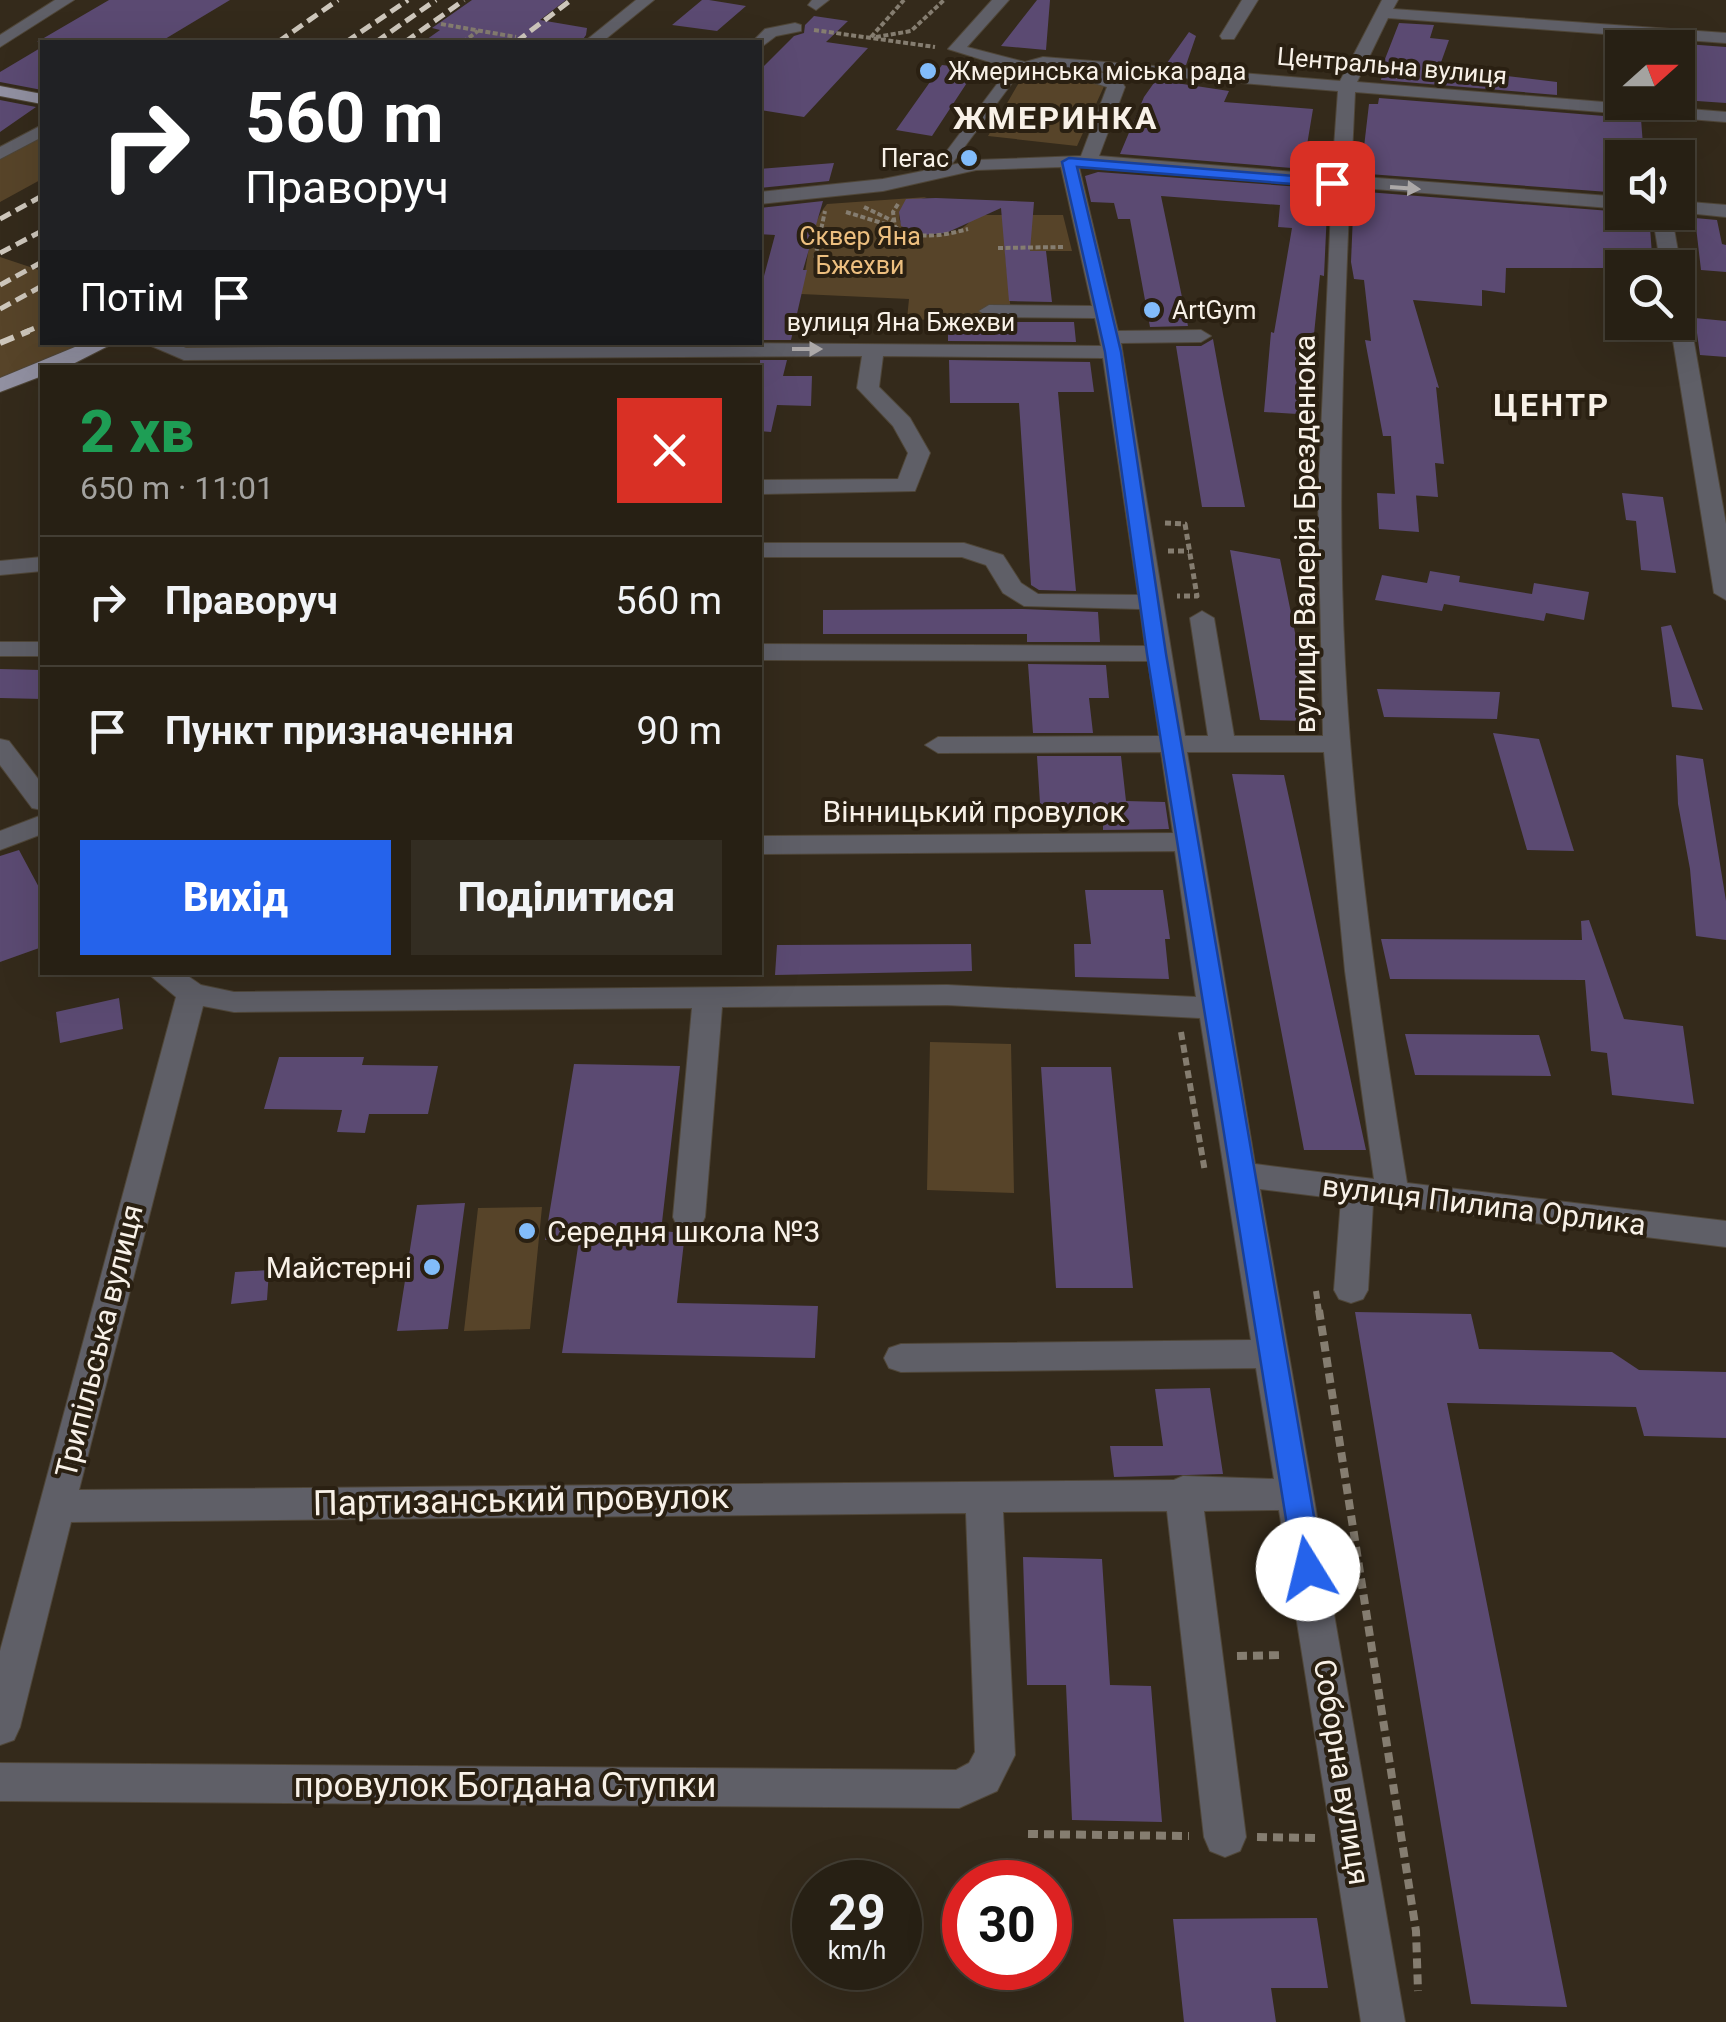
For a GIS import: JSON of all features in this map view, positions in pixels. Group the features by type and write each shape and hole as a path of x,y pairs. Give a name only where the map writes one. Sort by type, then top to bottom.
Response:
{"main road":[{"path":"0,91 40,99"},
{"path":"51,365 99,345"},
{"path":"0,386 40,370"}],"street":[{"path":"0,42 66,0"},
{"path":"595,40 646,0"},
{"path":"618,40 668,0"},
{"path":"1000,0 956,49 1020,68 1112,80 1116,87 1078,162"},
{"path":"1228,36 1250,0"},
{"path":"1386,6 1726,38"},
{"name":"вулиця Валерія Брезденюка","path":"1386,6 1350,72 1347,88 1330,558 1337,744 1364,1015 1393,1195"},
{"path":"762,40 771,32 795,28"},
{"name":"Центральна вулиця","path":"1020,68 1043,62 1726,118"},
{"path":"925,174 952,156 1010,75 1020,68"},
{"path":"0,154 40,131"},
{"path":"963,142 992,156 1021,162"},
{"path":"762,198 884,185 925,174 1021,162 1078,162 1605,203"},
{"name":"Соборна вулиця","path":"1078,162 1162,599 1156,654 1383,2022"},
{"path":"1695,208 1726,211"},
{"path":"990,311 1109,334 1201,336"},
{"name":"вулиця Яна Бжехви","path":"160,345 218,361 428,347 872,350 1109,334"},
{"path":"1683,340 1726,593"},
{"path":"762,487 907,486 919,453 902,423 868,388 872,350"},
{"path":"762,550 964,550 995,560 1012,588 1033,602 1162,599"},
{"path":"0,568 40,564"},
{"path":"1202,618 1223,746"},
{"path":"0,649 40,649"},
{"path":"762,652 1156,654"},
{"path":"938,745 1337,744"},
{"path":"0,747 40,799"},
{"path":"0,841 40,825"},
{"name":"Вінницький провулок","path":"762,846 1188,842"},
{"path":"165,975 192,993 234,1002 947,995 1213,1008"},
{"name":"Трипільська вулиця","path":"0,1727 192,993"},
{"path":"689,1216 708,996"},
{"name":"вулиця Пилипа Орлика","path":"1242,1175 1726,1234"},
{"path":"1351,1290 1358,1190"},
{"path":"901,1358 1272,1354"},
{"path":"1183,1492 1226,1836"},
{"name":"Партизанський провулок","path":"57,1506 1183,1492 1296,1494"},
{"name":"провулок Богдана Ступки","path":"0,1782 959,1788 983,1777 994,1755 984,1495"}],"path":[{"path":"870,38 904,0"},
{"path":"870,38 911,31 944,0"},
{"path":"441,24 516,37"},
{"path":"795,28 956,49"},
{"path":"466,40 479,30"},
{"path":"911,31 927,46"},
{"path":"894,224 893,212 902,199"},
{"path":"859,203 894,224"},
{"path":"815,258 827,204 926,237 968,229"},
{"path":"998,248 1071,246"},
{"path":"1162,599 1196,596 1185,524 1164,524"},
{"path":"1168,551 1189,551"},
{"path":"1180,564 1191,564"},
{"path":"1316,1290 1370,1635 1369,1658 1416,1931 1418,2004"},
{"path":"1358,1631 1370,1635"},
{"path":"1204,1656 1285,1655"},
{"path":"1028,1834 1316,1838"}],"green space":[{"path":"1024,74 1106,82 1077,146 988,136"},
{"path":"40,131 40,180 0,202 0,154"},
{"name":"Сквер Яна Бжехви","path":"927,197 906,207 899,216 903,225 914,232 947,234 963,228 974,215 1063,215 1072,251 1005,251 1012,323 907,319 909,299 801,294 812,235 827,204"},
{"path":"0,257 40,270 40,345 101,345 52,365 40,365 40,370 0,386"},
{"path":"930,1042 1011,1044 1014,1193 927,1190"},
{"path":"542,1207 530,1329 464,1331 478,1208"}],"building":[{"path":"109,0 230,0 163,40 40,40"},
{"path":"472,0 566,0 540,20 587,28 582,40 426,40 440,30 432,28"},
{"path":"702,0 746,6 717,31 672,25"},
{"path":"1037,0 1050,0 1046,50 1001,46"},
{"path":"814,16 848,21 826,42 868,48 804,117 762,110 762,68 794,36 804,33 805,25"},
{"path":"1399,23 1434,25 1430,38 1449,40 1439,68 1557,82 1557,95 1381,80"},
{"path":"1189,32 1196,36 1186,65 1167,63"},
{"path":"1695,45 1726,47 1726,103 1697,101"},
{"path":"40,48 40,90 0,82 0,72"},
{"path":"942,65 976,69 932,136 896,130"},
{"path":"1156,80 1229,91 1224,102 1313,109 1306,151 1330,153 1329,171 1120,154 1144,97"},
{"path":"1379,98 1605,116 1605,120 1641,120 1643,140 1605,140 1605,192 1355,173 1356,155 1359,147 1364,147 1369,104 1378,104"},
{"path":"0,100 36,107 0,132"},
{"path":"834,163 829,181 762,188 762,169"},
{"path":"1098,172 1328,189 1324,276 1320,275 1312,354 1296,353 1297,414 1264,412 1271,332 1274,333 1292,228 1278,227 1280,205 1161,196 1188,326 1150,327 1130,219 1118,219 1114,203 1091,202 1085,176"},
{"path":"1354,191 1605,211 1605,230 1650,230 1652,250 1605,250 1605,268 1506,268 1505,293 1482,290 1482,306 1413,300 1439,388 1436,387 1444,464 1435,463 1438,497 1395,494 1391,436 1383,436 1365,340 1371,341 1364,280 1354,279"},
{"path":"906,199 1034,202 1030,251 1046,251 1052,302 1009,301 1001,208 946,233 922,235 901,226 899,212"},
{"path":"823,201 803,270 807,270 791,340 762,340 762,284 775,235 762,234 762,208"},
{"path":"1695,218 1717,220 1722,244 1726,245 1726,272 1701,270"},
{"path":"1695,318 1726,321 1726,357 1700,355"},
{"path":"1074,322 1076,342 948,341 948,323"},
{"path":"1213,339 1245,507 1202,507 1176,346 1201,346"},
{"path":"760,360 787,360 783,376 812,376 811,406 777,405 771,432 762,431"},
{"path":"949,360 1090,362 1094,392 1058,392 1076,591 1039,590 1031,585 1019,403 950,403"},
{"path":"1377,493 1416,495 1419,532 1379,529"},
{"path":"1622,493 1663,497 1676,573 1641,570 1636,521 1626,520"},
{"path":"1230,550 1280,559 1313,721 1260,720"},
{"path":"1430,571 1460,576 1459,582 1532,594 1534,583 1589,592 1584,620 1546,613 1544,621 1444,604 1442,611 1375,600 1382,575 1427,583"},
{"path":"823,610 1098,612 1100,642 1027,642 1027,634 823,634"},
{"path":"1671,625 1703,710 1672,707 1661,627"},
{"path":"1028,664 1106,665 1109,698 1089,698 1093,733 1033,733"},
{"path":"0,669 40,670 40,699 0,698"},
{"path":"1377,689 1500,692 1497,719 1384,717"},
{"path":"1493,733 1539,739 1574,851 1527,850"},
{"path":"1676,755 1703,759 1726,901 1726,940 1696,936 1690,869 1678,804"},
{"path":"1037,756 1121,756 1126,801 1165,802 1169,829 1103,830 1103,820 1041,819"},
{"path":"1232,774 1284,775 1366,1150 1304,1150"},
{"path":"19,850 40,889 40,948 0,962 0,856"},
{"path":"1085,890 1163,890 1170,939 1165,939 1169,979 1075,977 1074,944 1091,944"},
{"path":"1589,920 1624,1019 1683,1026 1694,1104 1612,1095 1607,1053 1591,1051 1585,980 1390,979 1381,939 1582,940 1581,921"},
{"path":"971,944 972,971 775,975 777,945"},
{"path":"119,998 123,1029 60,1043 56,1012"},
{"path":"1405,1034 1539,1035 1551,1076 1415,1075"},
{"path":"279,1057 364,1057 362,1065 438,1066 428,1114 369,1114 365,1133 337,1132 342,1110 264,1109"},
{"path":"574,1064 680,1066 661,1231 685,1233 677,1303 818,1306 815,1358 562,1353 579,1240 545,1240"},
{"path":"1041,1067 1111,1067 1133,1288 1056,1288"},
{"name":"Майстерні","path":"465,1203 448,1329 397,1331 417,1205"},
{"path":"269,1270 267,1300 231,1304 235,1272"},
{"path":"1355,1312 1471,1314 1479,1349 1612,1352 1639,1370 1726,1372 1726,1438 1644,1436 1636,1407 1447,1403 1567,2007 1471,2004"},
{"path":"1210,1388 1223,1474 1114,1477 1110,1446 1163,1446 1155,1389"},
{"path":"1023,1557 1102,1559 1110,1685 1151,1686 1162,1822 1072,1820 1066,1685 1027,1685"},
{"path":"1317,1918 1328,1988 1271,1988 1276,2022 1184,2022 1173,1919"}],"railway":[{"path":"281,40 338,0"},
{"path":"349,40 408,0"},
{"path":"379,40 436,0"},
{"path":"408,40 464,0"},
{"path":"519,40 571,0"},
{"path":"0,219 40,197"},
{"path":"0,253 40,232"},
{"path":"0,285 40,263"},
{"path":"0,309 40,287"},
{"path":"23,333 40,326"},
{"path":"0,343 29,331"}],"place":[{"name":"Жмеринська міська рада","path":"928,71"},
{"name":"Пегас","path":"969,158"},
{"name":"ArtGym","path":"1152,310"},
{"name":"Середня школа №3","path":"527,1231"},
{"name":"Майстерні","path":"432,1267"}],"district":[{"name":"ЖМЕРИНКА","path":"1056,118"},
{"name":"ЦЕНТР","path":"1552,405"}],"route":[{"path":"1308,1569 1156,654 1113,352 1069,162 1111,162 1332,183"}]}
